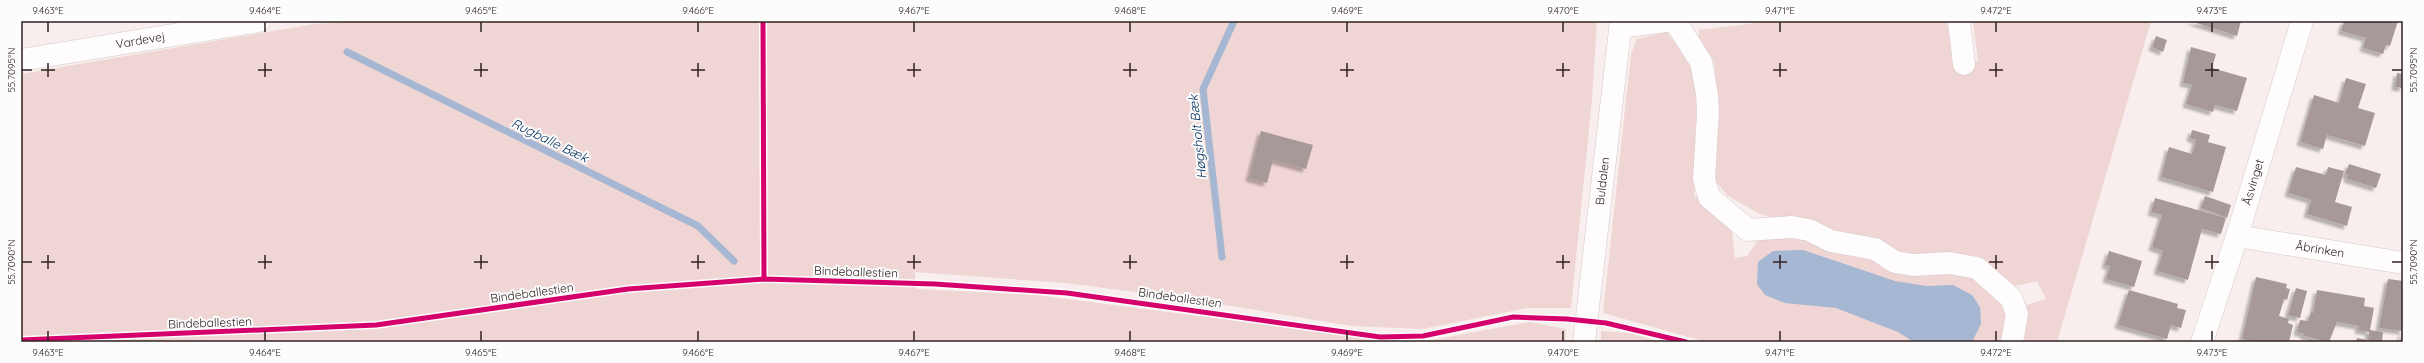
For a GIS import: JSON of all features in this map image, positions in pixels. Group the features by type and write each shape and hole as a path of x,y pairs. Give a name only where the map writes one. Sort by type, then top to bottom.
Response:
{"street":[{"name":"Vardevej","path":"21,60 259,21"},
{"path":"1621,24 1665,21"},
{"path":"1675,21 1701,62 1707,94 1708,113 1704,179 1709,197 1748,230 1792,227 1809,230 1831,241 1875,249 1895,262 1913,265 1949,263 1977,268 2011,298 2017,314 2012,342"},
{"path":"1959,21 1964,64"},
{"name":"Åsvinget","path":"2202,342 2237,236 2302,21"},
{"name":"Buldalen","path":"1584,342 1621,24"},
{"name":"Åbrinken","path":"2237,236 2403,263"}],"shaded area":[{"path":"379,21 1597,21 1592,100 1571,308 1527,308 1422,329 1352,326 1183,298 1065,283 915,272 916,289 1036,295 1399,342 21,342 21,74 314,24"},
{"path":"1773,21 1947,21 1953,65 1978,61 1973,21 2151,21 2057,342 2018,342 2027,305 2046,299 2037,281 2015,286 1993,269 1918,258 1843,234 1777,220 1758,213 1728,196 1716,182 1715,159 1719,117 1714,62 1699,37 1699,30"},
{"path":"1667,32 1692,71 1698,85 1700,97 1701,125 1694,195 1732,231 1735,258 1747,256 1759,239 1782,234 1984,280 2006,309 2003,342 1707,342 1603,313 1631,54 1637,39"},
{"path":"1529,322 1566,329 1565,342 1404,342 1427,341"},
{"path":"1601,331 1629,333 1661,342 1601,342"}],"water":[{"path":"1803,250 1895,281 1926,286 1953,285 1972,295 1980,307 1981,324 1972,342 1914,342 1898,332 1836,308 1785,303 1765,295 1757,284 1758,262 1773,251"}],"building":[{"path":"2190,21 2241,21 2237,36"},
{"path":"2344,21 2398,21 2390,46 2386,45 2383,54 2363,48 2366,38 2341,31"},
{"path":"2156,36 2167,40 2163,52 2152,47"},
{"path":"2191,47 2216,54 2212,68 2247,78 2237,111 2215,105 2213,112 2186,104 2192,85 2183,83"},
{"path":"2397,73 2403,74 2403,88 2395,87"},
{"path":"2346,78 2366,84 2358,108 2375,113 2365,146 2327,135 2323,149 2300,142 2314,95 2339,103"},
{"path":"2192,130 2210,135 2208,142 2226,147 2213,192 2161,177 2169,147 2192,154 2196,140 2190,138"},
{"path":"1261,131 1313,145 1306,169 1273,160 1267,183 1249,178"},
{"path":"2349,164 2381,174 2376,188 2347,179 2348,175 2345,174"},
{"path":"2296,167 2326,175 2328,167 2344,171 2335,202 2352,207 2347,226 2307,214 2311,200 2288,193"},
{"path":"2205,196 2231,205 2227,218 2201,208"},
{"path":"2155,198 2226,218 2221,234 2202,229 2188,280 2157,271 2163,251 2152,247 2162,215 2151,212"},
{"path":"2109,251 2142,261 2134,287 2106,279 2110,266 2105,265"},
{"path":"2256,277 2287,284 2286,288 2290,289 2287,300 2284,299 2279,316 2289,319 2288,323 2293,325 2289,342 2254,342 2242,339"},
{"path":"2388,279 2403,281 2403,342 2400,342 2402,331 2379,328"},
{"path":"2296,288 2307,291 2300,318 2288,315"},
{"path":"2129,290 2178,304 2177,308 2186,310 2181,328 2171,325 2167,339 2118,325"},
{"path":"2317,290 2365,298 2364,306 2374,308 2370,330 2383,332 2382,342 2356,342 2357,338 2368,340 2369,332 2358,330 2359,326 2337,322 2329,342 2304,336 2304,334 2297,332 2300,320 2308,321 2311,312 2313,313"}],"waterway":[{"name":"Høgsholt Bæk","path":"1222,257 1203,89 1234,21"},
{"name":"Rugballe Bæk","path":"347,52 698,226 734,261"}],"cycle path":[{"path":"763,21 764,279"},
{"name":"Bindeballestien","path":"21,340 376,325 628,289 764,279 935,284 1067,293 1380,337 1423,336 1513,317 1567,319 1606,323 1686,342"}]}
